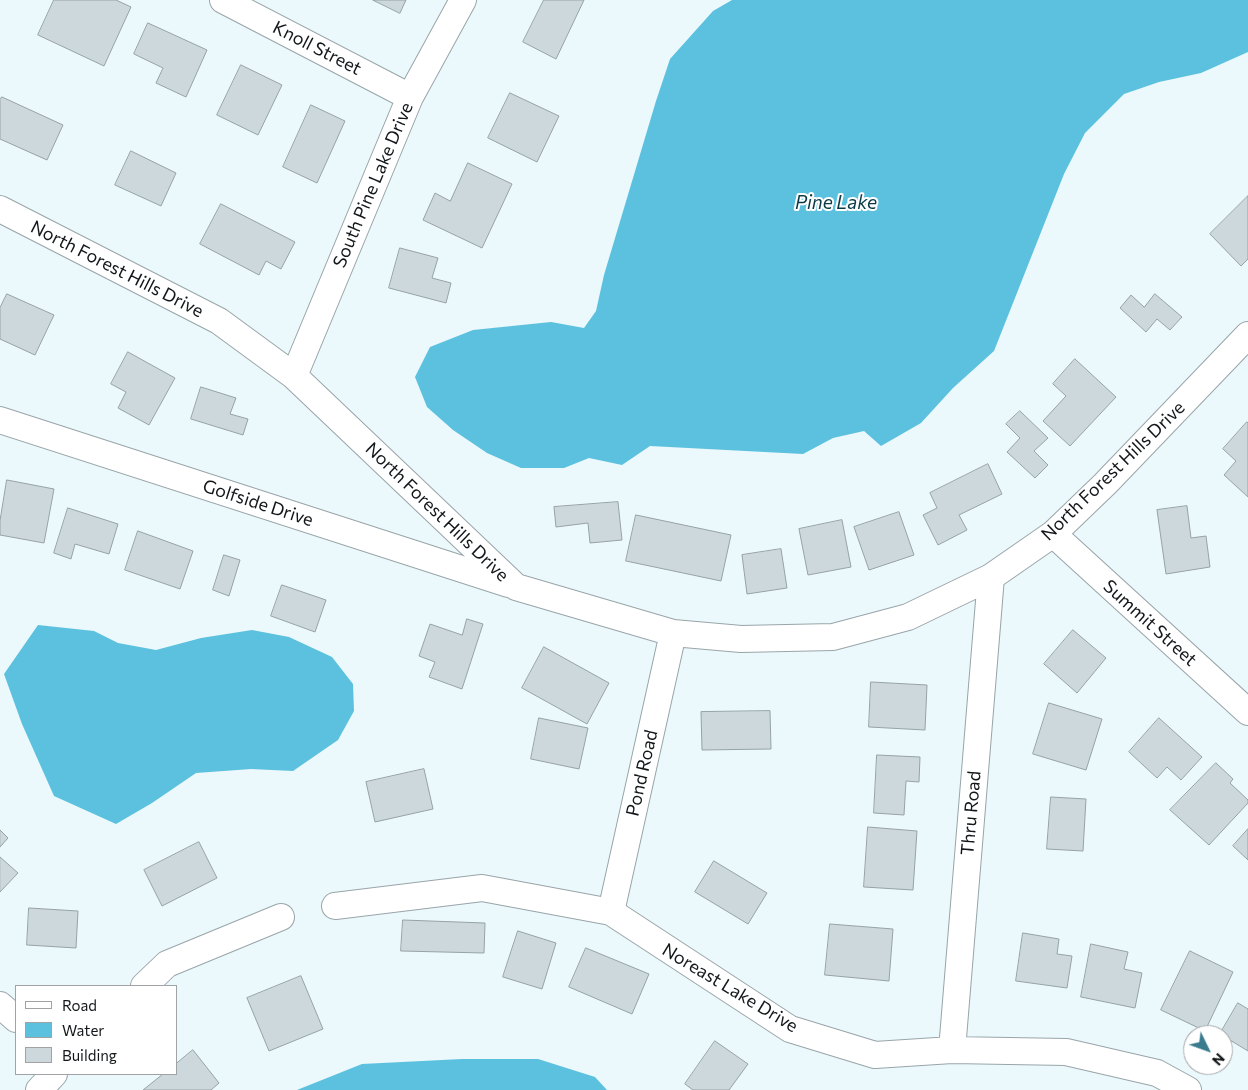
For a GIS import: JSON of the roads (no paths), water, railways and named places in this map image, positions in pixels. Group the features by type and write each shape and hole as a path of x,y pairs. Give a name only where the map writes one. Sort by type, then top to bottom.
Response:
{"street":[{"name":"Knoll Street","path":"224,0 410,97"},
{"name":"South Pine Lake Drive","path":"294,376 410,97 463,0"},
{"name":"North Forest Hills Drive","path":"0,209 219,321 294,376 516,587 673,633 741,639 833,637 908,617 991,577 1053,534 1105,484 1248,335"},
{"name":"Golfside Drive","path":"0,420 516,587"},
{"name":"Summit Street","path":"1053,534 1248,712"},
{"name":"Thru Road","path":"952,1050 991,577"},
{"name":"Pond Road","path":"611,912 673,633"},
{"name":"Noreast Lake Drive","path":"335,906 482,888 611,912 790,1029 875,1055 952,1050 1066,1052 1157,1073 1188,1090"},
{"path":"145,985 167,964 281,917"},
{"path":"0,1005 15,1018"},
{"path":"39,1090 53,1075"}],"water":[{"name":"Pine Lake","path":"732,0 1248,0 1248,52 1201,73 1159,82 1124,94 1085,133 1064,174 994,351 953,388 921,423 881,446 864,431 833,438 803,454 650,446 622,465 589,458 564,468 521,468 487,453 453,430 427,407 415,377 430,347 473,330 551,322 584,328 596,311 604,275 670,59 713,11"},
{"path":"38,625 94,631 118,643 156,650 201,638 252,630 289,637 332,657 353,684 354,711 338,740 293,771 251,769 196,773 152,803 116,824 54,796 22,724 4,674"},
{"path":"462,1059 538,1059 595,1077 607,1090 297,1090 362,1064"}]}
